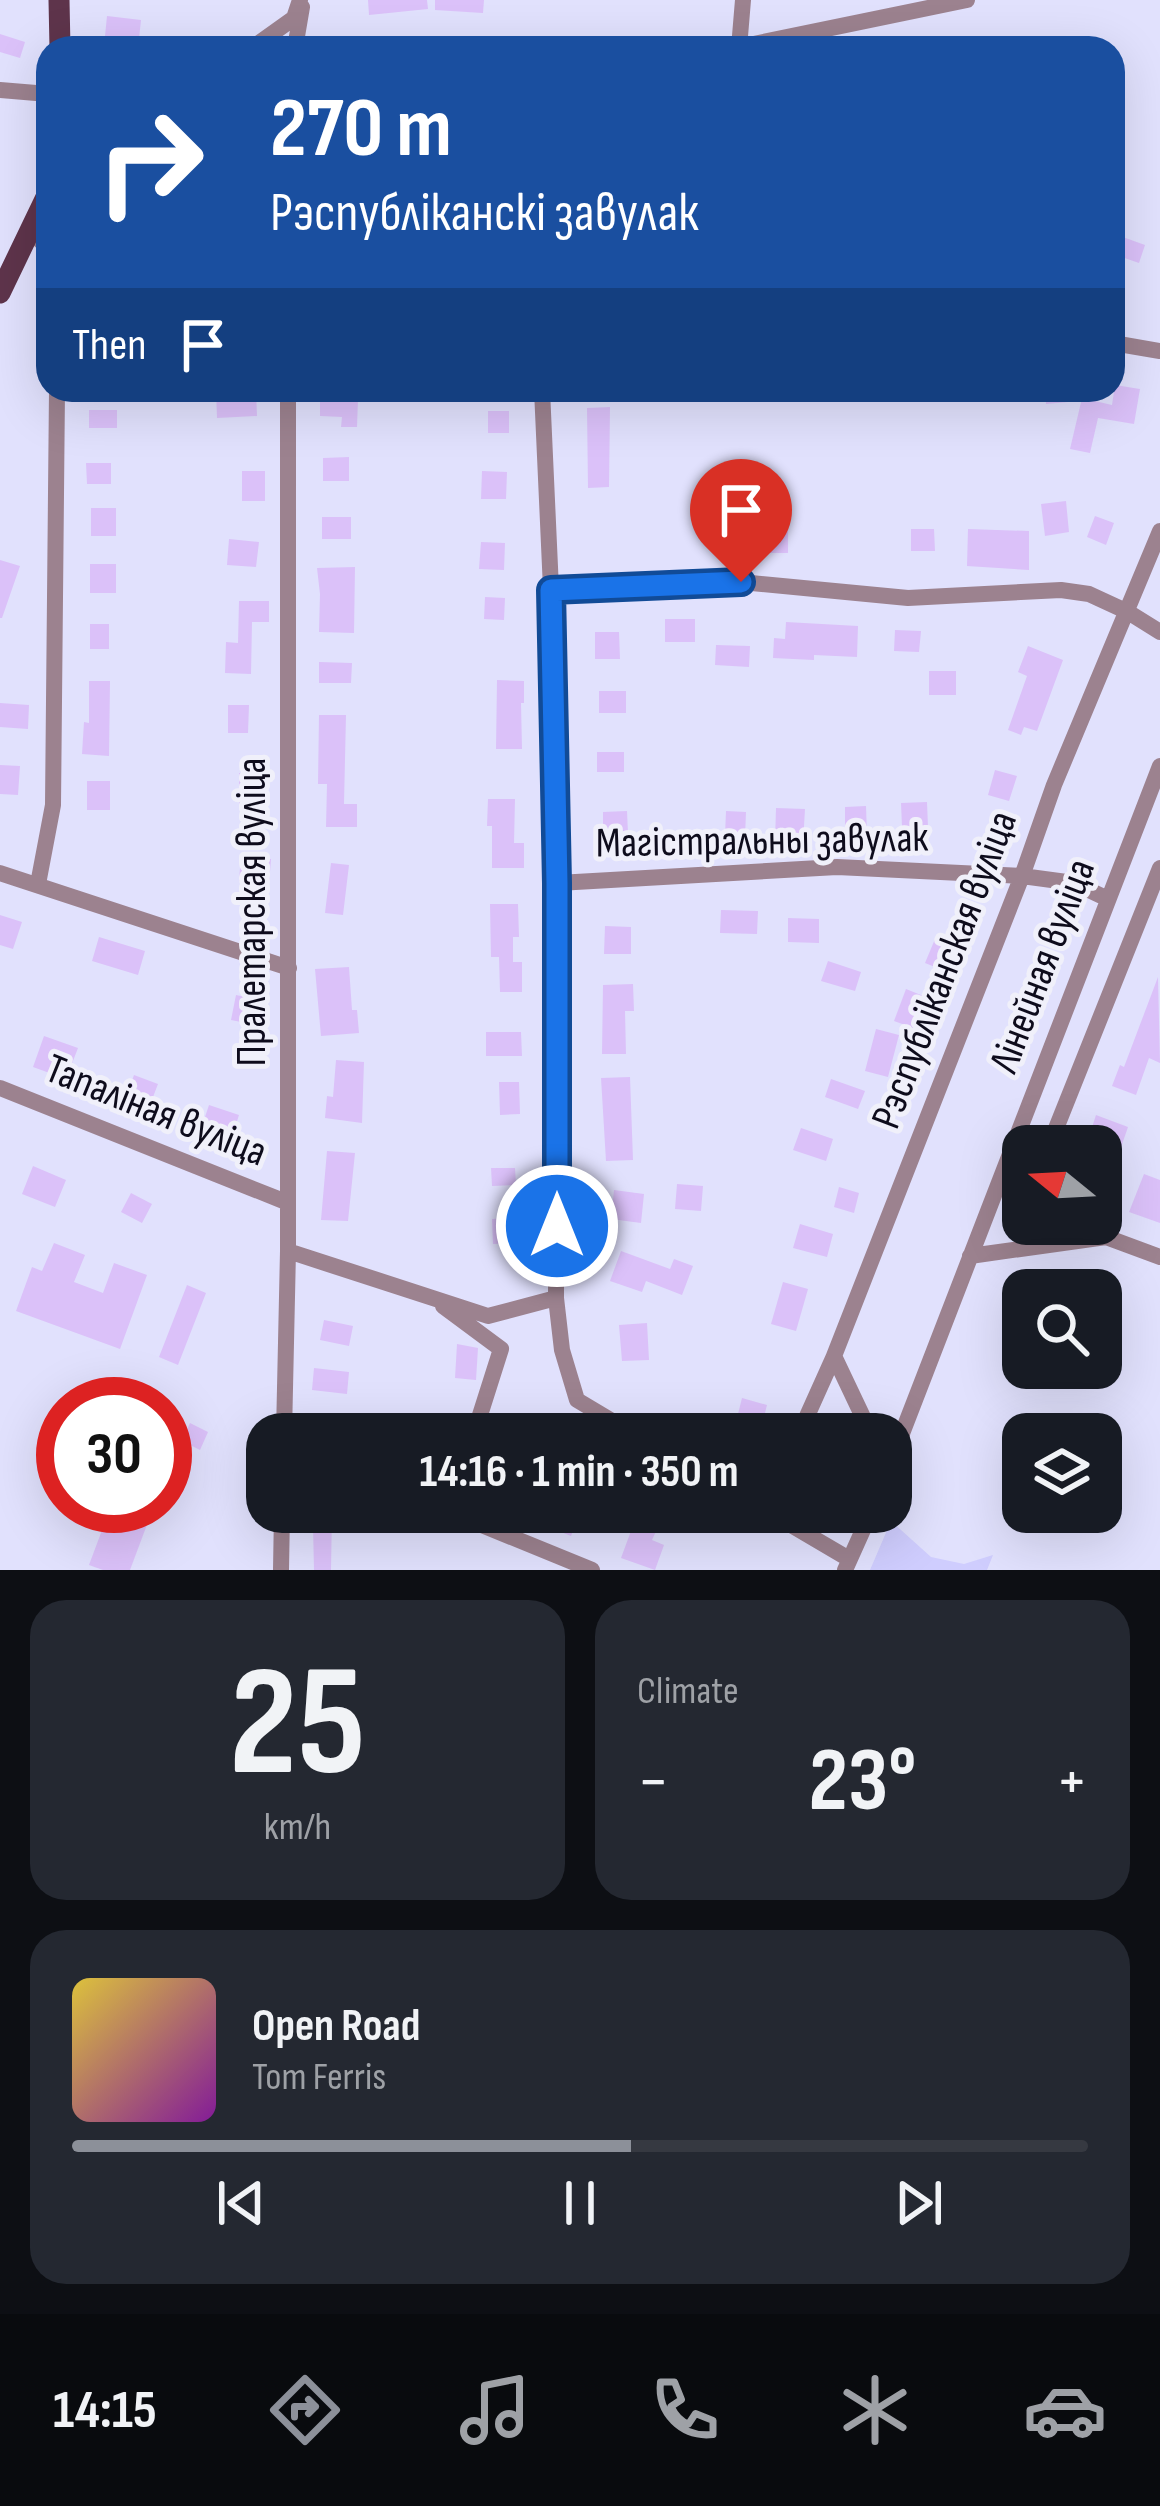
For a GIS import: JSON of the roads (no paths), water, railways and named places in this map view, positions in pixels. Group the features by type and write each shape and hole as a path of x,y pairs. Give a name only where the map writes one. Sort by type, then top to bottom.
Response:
{"main road":[{"path":"59,0 60,36"},
{"path":"0,292 36,245"}],"street":[{"path":"269,36 294,18 301,0"},
{"path":"296,36 301,0"},
{"path":"740,36 743,0"},
{"path":"792,36 967,0"},
{"path":"0,91 36,93"},
{"path":"1125,345 1160,351"},
{"path":"38,884 52,805 57,402"},
{"name":"Пралетарская вуліца","path":"284,1413 288,402"},
{"path":"543,402 557,883 556,1298 562,1350 577,1400 599,1413"},
{"name":"Рэспубліканская вуліца","path":"809,1413 1054,785 1160,531"},
{"path":"551,590 741,582 908,598 1060,590 1089,594 1160,632"},
{"name":"Лінейная вуліца","path":"910,1413 1160,766"},
{"name":"Магістральны завулак","path":"557,883 838,867 1022,876 1075,883 1108,899"},
{"name":"Лінейная вуліца","path":"1057,1125 1160,868"},
{"path":"0,872 289,968"},
{"name":"Тапаліная вуліца","path":"0,1088 286,1202"},
{"path":"970,1256 1106,1238 1160,1257"},
{"path":"288,1251 488,1316 556,1298"},
{"path":"430,1297 501,1349 481,1413"},
{"path":"834,1356 862,1413"},
{"path":"281,1570 282,1533"},
{"path":"501,1533 592,1570"},
{"path":"800,1533 847,1564 861,1533"}]}
